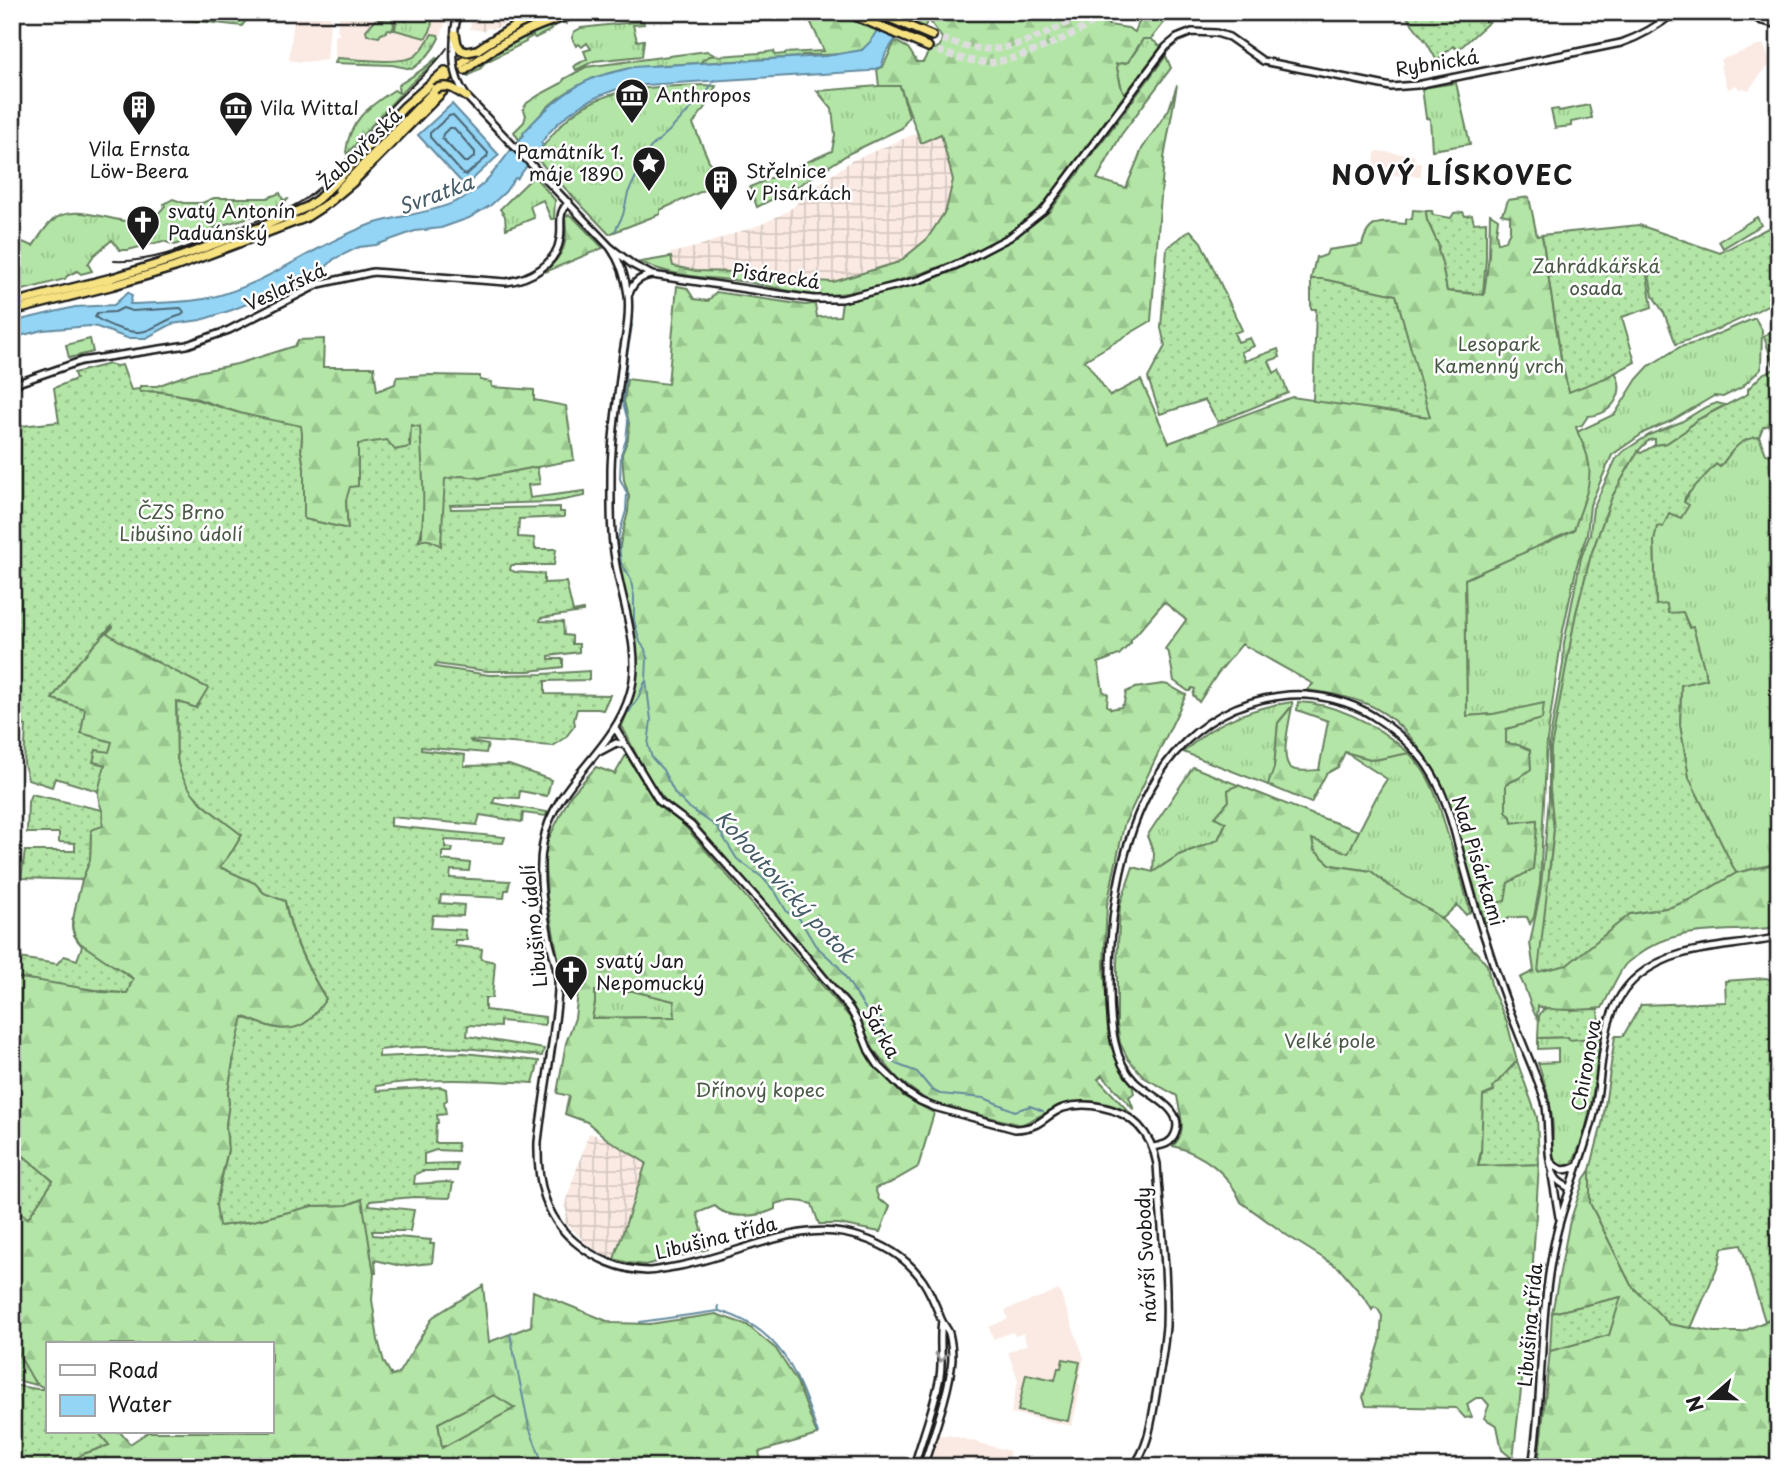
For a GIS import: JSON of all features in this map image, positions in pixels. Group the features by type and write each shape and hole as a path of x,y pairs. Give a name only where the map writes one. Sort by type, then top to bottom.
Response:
{"highway":[{"path":"440,90 454,70 477,50 510,29 545,12"},
{"path":"510,29 557,12"},
{"path":"465,70 498,46 527,30 558,18 586,12"},
{"path":"846,12 928,47"},
{"path":"877,13 932,36"},
{"path":"455,31 461,50 477,50"},
{"name":"Žabovřeská","path":"21,301 145,268 264,226 307,207 337,181 387,124 445,71"},
{"path":"337,181 345,177 386,134 442,87 449,87 470,100"},
{"name":"Žabovřeská","path":"12,311 175,267 312,214 352,183 440,90"},
{"path":"312,214 420,105"}],"street":[{"path":"454,70 458,12"},
{"name":"Rybnická","path":"1166,47 1177,38 1192,32 1216,33 1229,37 1263,61 1391,87 1417,85 1621,43 1658,26 1675,12"},
{"path":"1745,12 1762,21 1779,25"},
{"path":"1761,12 1779,17"},
{"name":"Pisárecká","path":"454,70 470,100 610,247 632,265 652,275 813,299 842,299 919,279 956,265 1010,236 1044,210 1166,47"},
{"name":"Veslařská","path":"12,385 81,361 187,345 229,330 319,284 358,275 373,272 506,282 521,280 541,269 554,256 561,236 561,211 569,202"},
{"name":"Libušino údolí","path":"538,1142 557,1007 558,978 544,906 541,866 543,841 558,801 615,728 630,696 633,672 632,643 614,557 611,499 612,448 628,297 620,263 610,247"},
{"path":"628,297 634,284 641,278 652,275"},
{"name":"Nad Pisárkami","path":"1153,1147 1164,1145 1173,1138 1177,1130 1176,1119 1167,1106 1130,1076 1115,1046 1112,1028 1110,967 1114,908 1128,841 1147,794 1173,755 1198,730 1242,705 1296,694 1339,700 1365,710 1394,729 1431,772 1447,808 1501,987 1543,1095 1548,1120 1550,1159 1555,1177 1569,1188"},
{"name":"Šárka","path":"615,728 659,801 691,825 776,920 850,1009 878,1065 906,1092 934,1107 1015,1129 1035,1126 1059,1110 1073,1105 1085,1104 1112,1109 1127,1115 1139,1125 1153,1147"},
{"path":"598,752 616,743 625,745"},
{"name":"Chironova","path":"1569,1188 1594,1113 1608,1023 1618,1000 1628,986 1647,969 1676,956 1718,946 1779,937"},
{"name":"Libušina třída","path":"538,1142 539,1180 552,1214 567,1235 588,1252 617,1265 649,1271 685,1265 802,1233 828,1231 871,1241 895,1253 923,1280 949,1331 951,1360 948,1381 923,1467"},
{"name":"návrší Svobody","path":"1133,1467 1146,1444 1162,1359 1166,1314 1157,1164 1153,1147"},
{"path":"1550,1159 1555,1167 1561,1170 1577,1166"},
{"path":"1550,1159 1559,1223"},
{"name":"Libušina třída","path":"1532,1467 1547,1287 1559,1223 1569,1188"},
{"name":"Libušina třída","path":"914,1467 939,1379 942,1321"}],"shaded area":[{"path":"295,12 331,12 327,60 289,60"},
{"path":"340,12 448,12 442,33 433,50 412,69 392,65 335,63 335,36 339,34 337,30"},
{"path":"472,12 512,12 503,25 494,29 487,28 486,31 470,29"},
{"path":"1763,44 1771,64 1749,90 1739,89 1737,85 1728,89 1720,60"},
{"path":"917,133 921,142 941,134 953,180 946,210 927,239 899,262 833,282 763,278 735,272 696,271 673,266 670,253 762,224 788,211 851,161"},
{"path":"1377,151 1414,155 1415,162 1421,162 1421,176 1374,175 1365,170 1374,164"},
{"path":"589,1133 607,1139 646,1163 614,1259 588,1245 564,1221 567,1213 564,1206"},
{"path":"1059,1290 1084,1357 1072,1426 1011,1413 1018,1380 1008,1352 1028,1344 1024,1333 1015,1336 1013,1332 993,1339 989,1327 1008,1319 1005,1310"},
{"path":"949,1435 1010,1451 1005,1467 926,1467 935,1438"}],"green space":[{"path":"118,12 252,12 242,26"},
{"path":"392,12 396,12 395,16 406,21 413,14 410,12 430,12 430,32 425,38 395,30 396,23"},
{"path":"806,12 836,12 858,23 866,12 888,12 871,42 858,51 700,63 714,55 774,51 775,55 824,51"},
{"path":"915,12 1108,12 1108,25 1128,28 1135,32 1143,12 1160,12 1163,24 1151,39 1143,39 1128,62 1116,64 1125,94 1043,205 1008,233 968,255 903,279 858,291 827,295 799,293 750,282 677,274 641,262 671,257 673,266 696,271 735,272 763,278 833,282 899,262 927,239 946,210 953,180 941,134 921,143 900,86 879,86 877,69 883,67 895,41 908,48 917,62 923,62 928,53 940,46 942,38 929,20 924,27 910,19"},
{"path":"1403,12 1499,13 1458,50 1453,46 1437,61"},
{"path":"391,18 393,30 388,29 379,37 367,35 366,30 375,20"},
{"path":"563,21 566,22 567,25 564,22 535,38 533,36 484,63 468,76 478,65 501,49"},
{"path":"643,21 644,24 633,25 637,41 644,40 642,56 594,61 576,70 574,66 587,59 584,51 591,49 587,43 582,47 579,44 576,46 572,38 574,32 581,28"},
{"path":"432,34 438,35 437,43 412,69 392,65 335,63 337,58 377,61 409,59 420,51"},
{"path":"1144,39 1151,39 1161,47 1125,94 1116,64 1128,62"},
{"path":"707,51 714,55 700,63 621,70 585,82 551,104 519,140 514,132 524,122 526,115 523,109 527,103 586,67"},
{"name":"Lesopark Kamenný vrch","path":"1166,56 1171,68 1121,135 1097,179 1126,188 1142,149 1169,109 1177,85 1164,158 1151,321 1085,360 1110,396 1141,380 1169,443 1292,397 1429,417 1396,295 1311,279 1316,257 1326,255 1328,250 1362,245 1368,230 1378,224 1406,224 1406,219 1412,219 1413,210 1426,211 1427,220 1439,246 1447,291 1484,295 1489,256 1490,214 1498,219 1498,243 1505,241 1510,231 1510,216 1501,214 1508,200 1529,197 1537,236 1542,235 1562,364 1569,391 1615,372 1619,388 1615,402 1610,407 1597,415 1588,416 1582,425 1576,427 1587,455 1589,477 1574,530 1465,579 1467,716 1493,714 1544,703 1542,719 1506,729 1506,743 1530,750 1531,769 1506,784 1506,811 1512,823 1537,820 1533,869 1508,883 1505,901 1487,905 1489,916 1486,925 1442,784 1428,760 1401,727 1367,704 1307,690 1313,684 1242,644 1199,702 1193,695 1195,689 1188,691 1174,681 1169,654 1165,649 1186,620 1164,602 1119,655 1098,663 1103,691 1108,694 1107,705 1111,709 1121,707 1126,692 1135,688 1163,684 1186,695 1124,825 1107,905 1104,965 1108,1031 1118,1063 1131,1082 1134,1093 1129,1097 1134,1110 1102,1075 1098,1079 1130,1113 1099,1102 1074,1102 1021,1125 929,1102 898,1079 873,1049 851,1007 694,821 663,798 644,768 622,726 634,695 637,672 636,649 618,560 629,496 624,480 622,454 628,439 629,423 624,401 627,379 668,384 677,286 687,288 694,299 708,301 716,292 805,305 815,304 817,317 840,316 842,302 920,284 958,269 1012,240 1050,211"},
{"path":"438,59 403,91 347,154 351,132 361,116 394,90 399,93 400,84"},
{"path":"1456,83 1470,144 1432,150 1430,119 1426,118 1422,88"},
{"name":"Anthropos","path":"716,86 693,124 722,191 718,193 709,188 660,210 660,214 609,234 535,157 566,120 596,100 631,90"},
{"path":"900,86 909,116 902,128 850,153 798,186 757,207 750,187 832,151 835,135 832,109 817,91"},
{"path":"1589,105 1592,118 1571,122 1571,126 1555,128 1551,110"},
{"path":"534,176 555,200 554,219 551,219 543,200 530,206 534,218 506,229 505,216 500,209"},
{"path":"280,193 283,200 289,199 264,213 219,226 175,245 163,241 120,250 112,240 94,255 88,264 92,271 81,274 77,271 65,279 12,293 12,240 33,246 57,217 86,213 125,221 142,221 153,217 160,212 164,204 173,199 184,203 202,203 214,198 267,198"},
{"path":"1426,211 1451,218 1454,213 1463,212 1465,216 1472,215 1474,223 1486,222 1483,293 1447,291 1439,246 1427,220"},
{"path":"568,215 603,248 545,272 564,248 565,217"},
{"path":"1757,217 1761,225 1723,248 1719,241"},
{"name":"Zahrádkářská osada","path":"1639,225 1720,253 1768,228 1779,237 1779,298 1729,324 1676,344 1664,313 1653,296 1646,269 1652,307 1622,317 1635,362 1605,378 1569,392 1562,364 1542,235"},
{"path":"1190,230 1201,242 1242,330 1234,333 1238,342 1250,338 1254,346 1241,352 1245,361 1278,349 1280,357 1269,361 1274,373 1279,370 1288,393 1218,422 1205,400 1160,414 1148,378 1165,346 1161,328 1167,248"},
{"path":"1311,279 1396,295 1430,417 1313,401 1316,309 1311,309"},
{"path":"1755,318 1762,330 1761,369 1741,388 1723,397 1714,396 1671,421 1645,432 1612,455 1590,505 1587,534 1577,565 1562,635 1547,740 1540,884 1534,917 1530,924 1527,917 1511,917 1500,925 1486,925 1487,905 1508,883 1533,869 1536,820 1512,823 1506,811 1506,784 1519,778 1518,745 1506,743 1506,729 1541,719 1493,714 1467,716 1465,579 1574,530 1588,459 1577,432 1615,414 1637,379 1649,366 1680,347 1699,342"},
{"path":"1779,323 1779,422 1763,427 1759,437 1741,443 1720,467 1716,464 1685,497 1684,502 1689,505 1681,518 1669,513 1663,527 1657,526 1654,541 1656,605 1667,604 1668,613 1683,612 1689,628 1693,627 1707,679 1681,685 1680,725 1689,778 1736,873 1691,899 1671,907 1630,914 1567,965 1538,972 1554,830 1550,789 1551,748 1576,613 1591,555 1612,497 1638,451 1641,453 1655,445 1667,443 1695,421 1748,394 1748,389 1764,373 1775,369 1764,337"},
{"path":"90,339 93,352 69,358 66,345"},
{"path":"324,339 323,367 374,367 377,391 395,384 397,377 429,375 480,376 480,380 491,382 492,387 534,390 534,400 566,406 574,460 480,478 460,476 443,520 441,547 413,545 422,536 420,427 409,441 410,447 395,450 346,500 348,529 304,519 302,434 192,397 156,391 140,392 140,386 157,386 192,373 237,364 295,346 298,340"},
{"name":"ČZS Brno Libušino údolí","path":"109,364 122,365 131,390 177,395 244,414 301,426 304,519 348,529 346,500 350,487 358,486 358,444 387,440 395,450 410,447 411,425 420,427 423,521 418,542 433,541 441,546 445,479 460,476 480,478 537,467 540,484 528,485 530,498 585,491 585,496 553,502 450,505 451,509 560,507 564,517 519,519 518,537 534,538 535,549 556,549 554,565 511,565 510,570 544,574 544,583 566,582 573,612 583,612 541,618 540,621 563,622 564,635 572,636 572,644 579,644 579,652 549,656 549,659 563,659 563,667 529,671 487,671 436,664 435,667 489,675 589,671 589,680 545,681 545,694 610,695 603,710 577,709 575,725 565,738 553,746 470,740 488,745 486,753 421,747 421,750 465,755 464,766 509,765 551,780 547,796 520,791 519,798 495,797 493,803 547,812 546,816 523,813 522,822 480,815 477,825 391,817 391,826 505,837 503,843 445,840 445,847 453,848 452,852 442,852 442,860 470,863 469,871 451,870 450,878 510,881 504,898 441,895 440,903 464,905 463,916 433,915 431,928 465,930 467,940 455,940 455,946 482,949 481,959 495,962 492,998 485,998 485,1010 545,1017 545,1025 500,1021 500,1027 468,1025 467,1036 544,1049 542,1056 441,1047 379,1050 379,1057 464,1053 539,1061 533,1083 435,1080 376,1086 377,1091 441,1087 446,1089 446,1114 437,1115 435,1143 457,1143 458,1151 436,1150 424,1154 424,1164 457,1163 456,1171 422,1171 415,1175 414,1184 453,1183 450,1198 414,1197 370,1201 369,1205 414,1210 410,1231 372,1231 373,1235 431,1240 430,1244 434,1244 432,1263 401,1266 375,1260 374,1273 362,1199 347,1205 312,1206 253,1221 219,1226 216,1205 228,1150 228,1093 243,1017 276,1028 292,1028 308,1021 326,999 301,952 285,901 264,893 255,883 220,867 242,835 200,802 180,769 177,756 176,701 196,708 208,688 139,653 107,633 112,625 72,669 52,699 85,709 81,733 112,742 109,752 96,750 93,762 105,765 98,791 55,778 52,787 28,779 24,764 26,726 12,723 12,427 59,422 54,388 76,379 74,373"},
{"path":"1717,403 1725,405 1695,421 1667,443 1655,445 1655,439 1649,440 1638,451 1612,497 1591,555 1576,613 1552,748 1550,789 1554,830 1549,872 1631,914 1671,907 1691,899 1736,873 1779,863 1779,927 1706,932 1670,938 1654,945 1626,964 1602,1008 1561,1011 1538,1006 1537,1018 1520,978 1534,971 1530,943 1544,857 1549,798 1549,744 1564,643 1581,558 1590,534 1593,508 1616,459 1624,451 1649,435"},
{"path":"1748,437 1759,437 1766,454 1779,457 1779,863 1736,873 1689,778 1680,725 1681,685 1707,679 1693,628 1690,628 1683,613 1667,613 1656,606 1654,541 1657,525 1684,502 1691,490 1716,464 1720,467 1735,447"},
{"path":"112,625 108,633 139,653 209,688 196,708 176,701 177,759 198,800 242,835 220,867 255,883 264,893 285,901 301,952 326,999 308,1021 293,1028 276,1028 244,1017 228,1093 228,1150 220,1184 219,1226 253,1221 312,1206 347,1205 363,1199 374,1273 372,1300 378,1340 384,1362 392,1376 398,1374 433,1317 483,1286 489,1342 531,1326 533,1291 612,1323 650,1324 716,1314 747,1325 776,1349 797,1382 817,1435 759,1452 763,1467 77,1467 80,1463 76,1458 109,1445 100,1434 122,1434 130,1444 145,1434 273,1434 273,1342 46,1342 46,1388 32,1379 12,1347 12,1209 28,1218 53,1181 12,1146 12,977 49,982 51,980 100,992 126,993 133,979 80,943 74,935 72,926 76,904 90,860 91,830 103,817 98,794 105,765 93,762 96,749 81,733 68,703 52,699 72,669","holes":["494,1395 515,1408 442,1448 438,1423"]},
{"path":"1292,702 1292,706 1278,723 1274,768 1268,785 1183,752 1228,720"},
{"path":"1298,702 1329,707 1358,718 1409,753 1374,760 1345,752 1338,767 1326,774 1311,803 1268,785 1274,768 1278,723 1292,706 1286,749 1288,764 1297,770 1319,770 1328,721 1297,710"},
{"path":"1345,752 1374,760 1409,753 1417,762 1437,799 1470,912 1466,915 1457,905 1442,919 1389,886 1371,871 1331,865 1314,850 1312,838 1348,852 1387,779"},
{"name":"Dřínový kopec","path":"626,755 656,803 684,825 853,1021 869,1059 903,1096 934,1113 918,1167 875,1188 879,1200 890,1206 880,1232 839,1224 819,1224 812,1204 802,1202 775,1204 775,1209 768,1212 744,1216 728,1213 715,1206 697,1213 708,1249 645,1265 614,1259 646,1163 607,1139 587,1122 565,1114 569,1096 557,1093 566,1043 575,1018 578,992 564,991 547,897 544,848 570,796 596,767 615,774","holes":["595,991 633,991 674,1001 675,1017 592,1018"]},
{"path":"1193,767 1238,785 1228,790 1229,801 1216,817 1226,822 1218,840 1179,855 1153,872 1154,853 1147,836"},
{"name":"Velké pole","path":"1238,785 1359,831 1348,853 1312,839 1314,850 1331,865 1371,871 1389,886 1436,914 1487,965 1492,989 1507,1022 1517,1061 1493,1087 1478,1165 1539,1164 1530,1311 1513,1459 1502,1450 1497,1426 1484,1418 1489,1405 1483,1398 1476,1398 1467,1404 1471,1417 1465,1418 1456,1408 1366,1406 1363,1397 1380,1342 1382,1316 1378,1309 1374,1307 1372,1310 1339,1268 1241,1202 1230,1182 1214,1166 1195,1154 1173,1146 1182,1129 1177,1096 1145,1078 1128,1059 1120,1043 1117,1024 1117,964 1120,905 1133,867 1153,872 1179,855 1218,840 1226,823 1215,817 1229,801 1228,790"},
{"path":"31,794 102,810 103,826 91,830 90,860 82,880 21,878 25,851 75,851 75,843 59,842 59,833 27,833 28,802"},
{"path":"72,924 80,943 133,979 127,993 12,977 12,957 57,964 64,956 77,960 82,946 73,933"},
{"path":"1766,978 1779,983 1779,1315 1765,1321 1741,1245 1722,1248 1719,1263 1691,1328 1669,1324 1631,1285 1590,1203 1590,1170 1603,1120 1615,1036 1623,1036 1641,1005 1726,1002 1725,981"},
{"path":"595,991 633,991 674,1001 675,1017 591,1018"},
{"path":"1543,1009 1598,1009 1599,1022 1591,1038 1538,1038 1539,1016"},
{"path":"1599,1022 1602,1024 1585,1130 1572,1163 1560,1166 1553,1156 1551,1112 1538,1063 1558,1062 1558,1048 1538,1049 1538,1038 1590,1038"},
{"path":"1517,1061 1537,1117 1539,1164 1478,1166 1481,1154 1483,1096 1494,1091 1493,1087"},
{"path":"12,1146 53,1181 28,1218 12,1209"},
{"path":"1590,1170 1590,1203 1631,1285 1669,1323 1714,1332 1742,1332 1779,1315 1779,1467 1538,1467 1550,1351 1609,1335 1620,1297 1552,1313 1569,1225 1584,1179"},
{"path":"1621,1297 1609,1335 1550,1351 1552,1313"},
{"path":"12,1347 16,1350 36,1385 12,1379"},
{"path":"1063,1359 1080,1362 1068,1421 1018,1411 1026,1374 1055,1380"},
{"path":"12,1385 46,1389 46,1434 100,1434 109,1445 77,1458 80,1463 77,1467 24,1467 14,1437"},
{"path":"494,1394 516,1408 442,1448 438,1423"}],"water":[{"path":"888,12 914,12 886,53 881,67 869,71 629,86 603,94 579,106 559,122 505,192 491,205 469,218 441,228 415,231 376,245 359,247 334,259 306,280 232,310 201,320 172,324 146,338 127,338 90,326 43,330 12,338 12,322 75,307 114,305 128,292 132,296 130,304 191,301 230,292 251,284 349,233 459,200 485,181 523,133 547,108 565,94 596,77 633,67 826,56 862,50"},
{"path":"452,104 499,155 465,186 418,135"}],"waterway":[{"name":"Kohoutovický potok","path":"615,231 623,215 628,193 650,148 707,92 714,80"},
{"name":"Kohoutovický potok","path":"632,325 623,403 628,421 621,454 620,479 627,493 626,511 618,538 621,563 630,577 634,596 634,620 647,658 646,680 651,720 648,745 652,758 663,770 675,794 717,827 737,859 762,877 787,912 799,918 815,945 839,967 870,1016 880,1018 884,1023 881,1033 887,1056 896,1064 917,1072 932,1090 940,1094 984,1098 1015,1111 1030,1106 1043,1111"},
{"path":"629,712 645,682"},
{"path":"718,1306 719,1311 741,1319 774,1343 795,1375 818,1434"},
{"path":"640,1322 718,1311"},
{"path":"510,1334 529,1427 544,1467"}],"tunnel":[{"path":"932,36 976,48 1003,48 1040,36 1087,12"},
{"path":"928,47 976,61 1006,60 1054,43 1113,12"},
{"path":"445,71 469,53"},
{"path":"444,89 465,70"}],"tram line":[{"path":"114,261 146,259 176,251 280,212 305,199 340,167 392,105 428,71 447,48"}],"place":[{"name":"Anthropos","path":"632,125"},
{"name":"Vila Ernsta Löw-Beera","path":"139,137"},
{"name":"Vila Wittal","path":"236,138"},
{"name":"Památník 1. máje 1890","path":"649,193"},
{"name":"Střelnice v Pisárkách","path":"721,212"},
{"name":"svatý Antonín Paduánský","path":"143,252"},
{"name":"svatý Jan Nepomucký","path":"571,1002"}],"district":[{"name":"NOVÝ LÍSKOVEC","path":"1453,176"}],"water label":[{"name":"Svratka","path":"436,195"}]}
